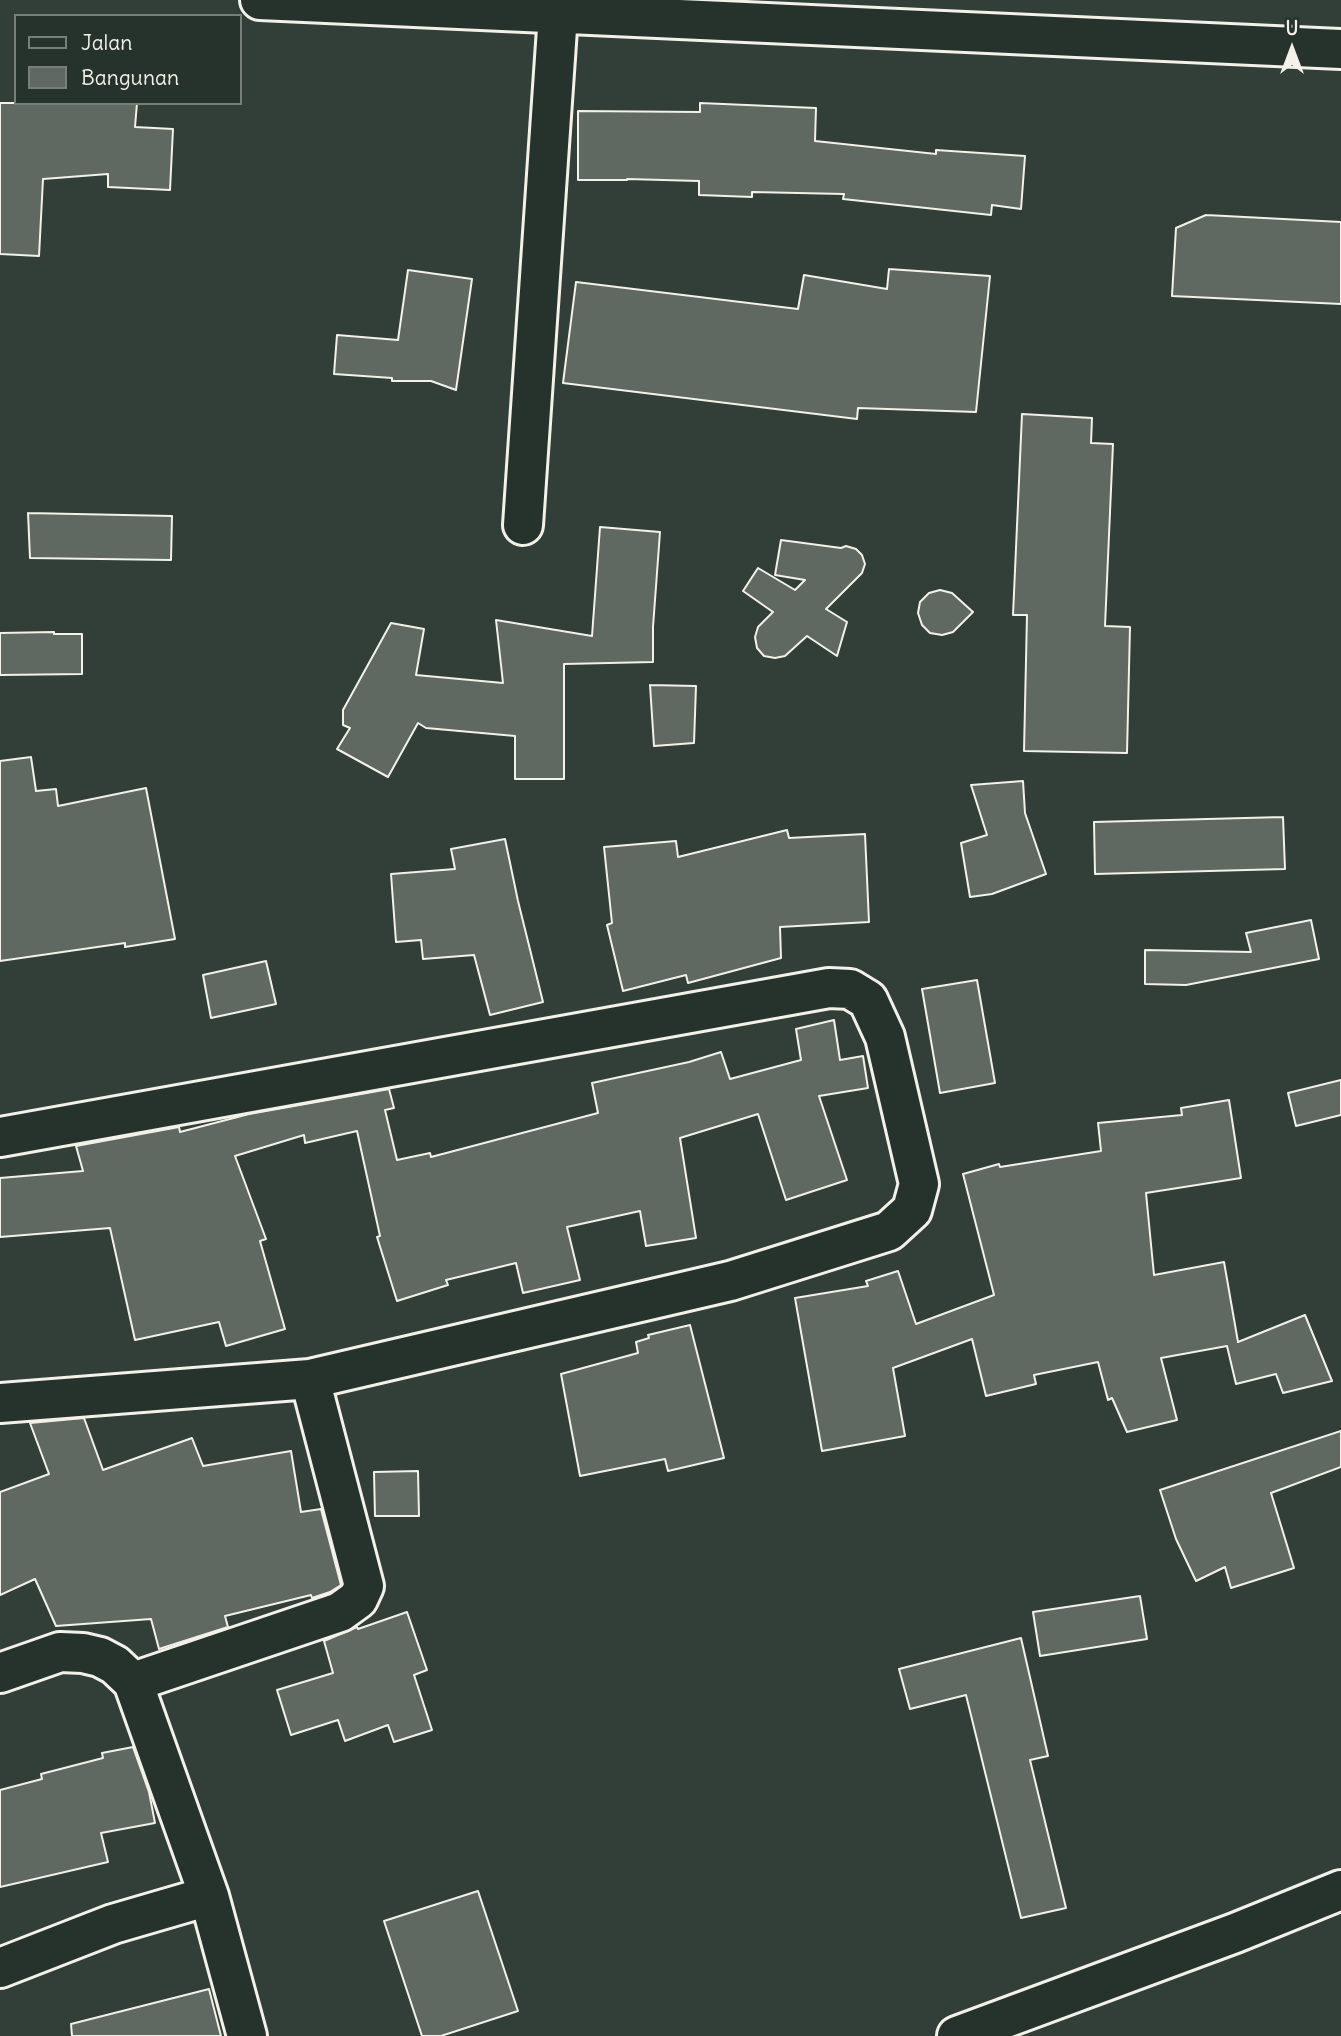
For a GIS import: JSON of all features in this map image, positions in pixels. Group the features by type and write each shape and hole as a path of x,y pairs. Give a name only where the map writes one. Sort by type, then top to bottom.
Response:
{"street":[{"path":"260,0 1341,49"},
{"path":"523,525 558,14"},
{"path":"0,1137 828,988 850,989 868,1000 885,1037 919,1184 912,1210 889,1231 730,1281 310,1379 0,1403"},
{"path":"133,1682 340,1612 358,1599 365,1586 310,1379"},
{"path":"0,1673 60,1652 83,1653 100,1657 115,1665 133,1682 209,1896 247,2036"},
{"path":"957,2036 1235,1934 1341,1890"},
{"path":"0,1968 113,1924 209,1896"}],"building":[{"path":"0,103 137,105 135,127 173,129 170,190 108,187 108,174 43,179 39,256 0,254"},
{"path":"700,103 816,108 815,141 936,154 936,150 1025,156 1021,209 992,205 991,215 843,199 844,194 752,192 752,197 699,195 699,181 578,180 578,111 700,112"},
{"path":"1206,215 1341,222 1341,304 1172,296 1176,228"},
{"path":"889,269 990,276 976,412 858,408 857,419 563,383 576,282 798,309 804,275 887,289"},
{"path":"408,270 472,279 456,390 431,381 392,381 392,378 334,374 337,335 398,340"},
{"path":"1022,414 1092,418 1091,443 1113,444 1105,626 1130,627 1127,753 1024,751 1027,615 1013,615"},
{"path":"28,513 172,516 171,560 30,558"},
{"path":"600,527 660,532 653,662 564,664 564,779 515,779 515,736 426,728 418,723 388,777 337,749 350,728 343,725 343,710 391,623 424,629 416,675 503,683 496,620 592,636"},
{"path":"781,540 841,548 846,546 856,549 862,555 865,564 862,573 826,609 847,622 837,656 807,636 785,656 764,656 757,648 755,637 758,627 773,612 743,591 758,568 795,590 805,580 775,575"},
{"path":"940,590 952,593 973,612 953,632 942,635 930,633 922,625 918,613 920,602 929,593"},
{"path":"0,633 82,634 82,674 0,675"},
{"path":"650,685 696,686 694,743 654,746"},
{"path":"31,757 36,791 56,789 58,806 146,788 175,939 125,947 125,943 0,961 0,761"},
{"path":"1023,781 1025,813 1046,874 992,894 970,897 961,843 987,835 971,785"},
{"path":"1283,817 1285,869 1095,874 1094,822"},
{"path":"787,830 789,838 865,834 869,922 780,927 781,958 688,983 686,975 623,991 607,925 612,923 604,847 676,841 678,857"},
{"path":"505,839 543,1002 490,1015 474,955 423,959 421,940 396,942 391,874 455,869 451,849"},
{"path":"1311,920 1319,959 1186,985 1145,984 1145,950 1251,952 1246,933"},
{"path":"266,961 276,1004 211,1018 203,975"},
{"path":"977,980 995,1083 940,1093 922,989"},
{"path":"834,1020 840,1060 863,1056 868,1088 819,1096 847,1180 786,1200 758,1114 680,1138 696,1238 646,1246 640,1211 567,1227 580,1280 523,1293 516,1263 446,1280 448,1285 397,1301 377,1237 380,1236 357,1131 305,1143 304,1135 235,1156 266,1239 260,1241 285,1329 226,1346 219,1322 135,1340 110,1228 0,1237 0,1178 83,1171 76,1146 179,1127 180,1132 249,1114 389,1089 394,1108 385,1110 397,1160 430,1153 431,1157 598,1113 592,1083 689,1062 721,1052 730,1079 801,1060 796,1029"},
{"path":"1341,1080 1341,1115 1296,1126 1288,1093"},
{"path":"1229,1100 1241,1178 1146,1193 1154,1275 1224,1262 1238,1342 1305,1315 1332,1381 1283,1393 1276,1374 1236,1384 1227,1346 1161,1358 1177,1420 1127,1432 1112,1398 1108,1400 1098,1362 1034,1375 1036,1384 986,1396 972,1339 893,1368 905,1436 822,1451 795,1298 868,1286 866,1281 898,1271 916,1324 994,1295 963,1174 999,1164 1000,1167 1101,1151 1098,1123 1182,1115 1181,1108"},
{"path":"690,1325 724,1458 668,1471 665,1459 580,1476 561,1374 638,1353 636,1342 649,1338 648,1335"},
{"path":"84,1418 103,1470 192,1438 203,1466 291,1451 301,1512 321,1509 341,1585 312,1598 311,1595 225,1616 228,1627 159,1649 151,1619 56,1626 35,1579 0,1595 0,1492 49,1474 30,1423"},
{"path":"1341,1431 1341,1467 1271,1493 1294,1568 1231,1588 1225,1567 1196,1581 1176,1539 1160,1490"},
{"path":"418,1471 419,1516 375,1516 374,1472"},
{"path":"1140,1596 1147,1639 1040,1656 1033,1612"},
{"path":"407,1612 427,1670 414,1675 432,1730 394,1742 388,1725 345,1741 338,1720 291,1735 277,1690 333,1673 324,1641 357,1627 358,1629"},
{"path":"1021,1638 1048,1756 1030,1760 1066,1908 1021,1918 966,1695 910,1709 899,1669"},
{"path":"133,1747 149,1792 155,1823 101,1833 108,1862 0,1887 0,1790 42,1779 41,1774 103,1758 102,1753"},
{"path":"478,1891 518,2011 441,2036 422,2036 384,1921"},
{"path":"209,1989 221,2036 72,2036 71,2024"}]}
